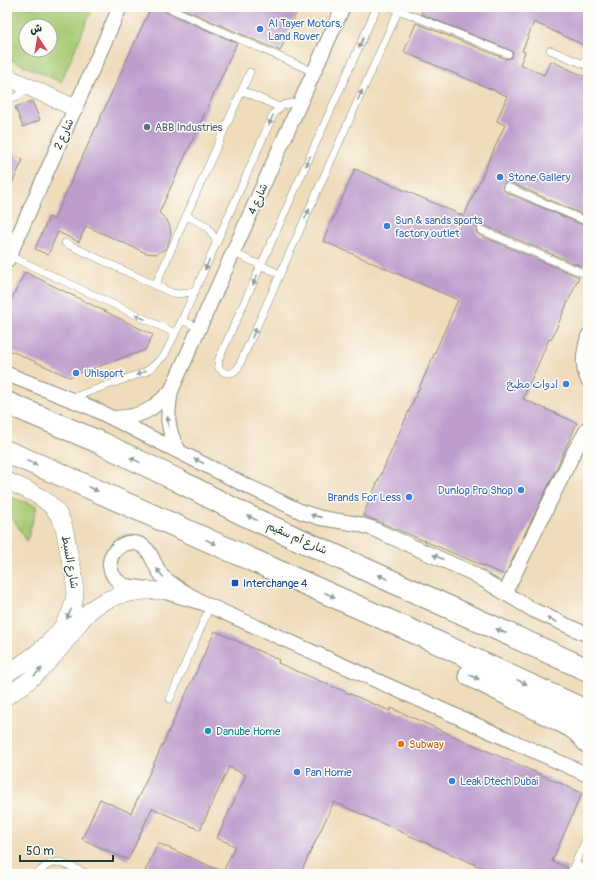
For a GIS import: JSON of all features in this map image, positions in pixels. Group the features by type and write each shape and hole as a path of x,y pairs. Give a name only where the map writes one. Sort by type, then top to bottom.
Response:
{"main road":[{"name":"شارع أم سقيم","path":"7,404 101,443 243,514 588,670"},
{"path":"7,452 423,636 588,712"},
{"path":"423,636 431,652 441,661 571,726 580,732 588,742"}],"street":[{"name":"شارع 2","path":"8,258 120,7"},
{"name":"شارع 4","path":"179,451 171,436 168,420 171,391 343,7"},
{"path":"7,77 75,108"},
{"path":"588,336 584,356 584,367 588,380"},
{"path":"7,374 70,398 114,418 243,484 302,512 321,518 358,524 371,528 458,566 485,580 544,616 588,635"},
{"name":"شارع 4","path":"114,418 132,417 148,411 156,406 171,391"},
{"path":"505,593 575,450 588,428"},
{"name":"شارع السبط","path":"7,481 45,500 56,511 63,525 74,577 75,597 69,616 58,632 30,658 7,673"},
{"path":"207,604 162,591 126,586 116,581 110,566 110,560 115,550 124,544 129,543 135,543 145,547 152,556 155,566 162,576 207,604 588,775"},
{"path":"7,696 23,685 44,666 61,648 84,617 99,604 109,599 130,593 140,591 162,591"}],"lane":[{"path":"168,7 314,72"},
{"path":"377,7 262,266 218,361 219,368 225,373 232,373 238,368 399,9"},
{"path":"391,7 508,54"},
{"path":"550,50 588,66"},
{"path":"156,286 250,72"},
{"path":"7,100 18,96 29,87"},
{"path":"242,92 279,108"},
{"path":"70,398 137,375 152,367 164,356 196,291 274,113 279,108 288,104 302,101"},
{"path":"7,114 7,144"},
{"path":"507,187 588,222"},
{"path":"187,216 207,226 217,242"},
{"path":"481,230 588,275"},
{"path":"65,243 175,294 196,291"},
{"path":"234,253 280,274"},
{"path":"8,258 175,333"},
{"path":"182,320 199,328"},
{"path":"170,699 207,604"},
{"path":"586,874 588,871 573,867 588,838"},
{"path":"36,874 49,864 59,862 88,874"}],"green space":[{"path":"7,7 93,7 61,82 7,58"},
{"path":"7,496 37,506 27,541 15,522 7,514"}],"building":[{"name":"ABB Industries","path":"151,7 162,7 165,12 237,43 159,213 167,220 170,227 171,234 168,244 165,249 156,254 146,253 86,226 79,242 58,232 48,255 35,249 49,217 54,219"},
{"name":"Al Tayer Motors, Land Rover","path":"179,7 299,7 280,51"},
{"path":"423,7 588,7 588,47 534,22 522,51 525,52 520,64 544,75 551,61 588,78 588,217 509,182 504,183 502,187 505,192 588,227 588,256 583,267 483,225 476,228 479,235 579,277 551,340 549,339 523,399 577,423 505,575 363,515 458,300 323,241 355,169 464,216 505,125 497,121 507,96 404,52 416,23 506,59 511,58 513,55 512,51 421,14"},
{"path":"32,101 40,120 23,127 15,107"},
{"path":"14,156 23,160 7,194 7,171"},
{"path":"25,272 153,335 145,350 69,377 9,350 7,344 7,308"},
{"path":"215,631 279,660 278,663 390,711 391,708 582,793 552,861 568,868 567,871 569,874 496,874 334,802 300,874 144,874 158,843 223,872 235,846 217,838 246,775 229,767 200,830 152,808 128,860 82,839 100,799 131,813"}],"place":[{"name":"Al Tayer Motors, Land Rover","path":"260,29"},
{"name":"ABB Industries","path":"147,127"},
{"name":"Stone Gallery","path":"500,177"},
{"name":"Sun & sands sports factory outlet","path":"387,226"},
{"name":"Uhlsport","path":"76,373"},
{"name":"ادوات مطبخ","path":"566,384"},
{"name":"Dunlop Pro Shop","path":"521,490"},
{"name":"Brands For Less","path":"409,497"},
{"name":"Interchange 4","path":"235,583"},
{"name":"Danube Home","path":"208,731"},
{"name":"Subway","path":"401,744"},
{"name":"Pan Home","path":"297,772"},
{"name":"Leak Dtech Dubai","path":"452,781"}]}
